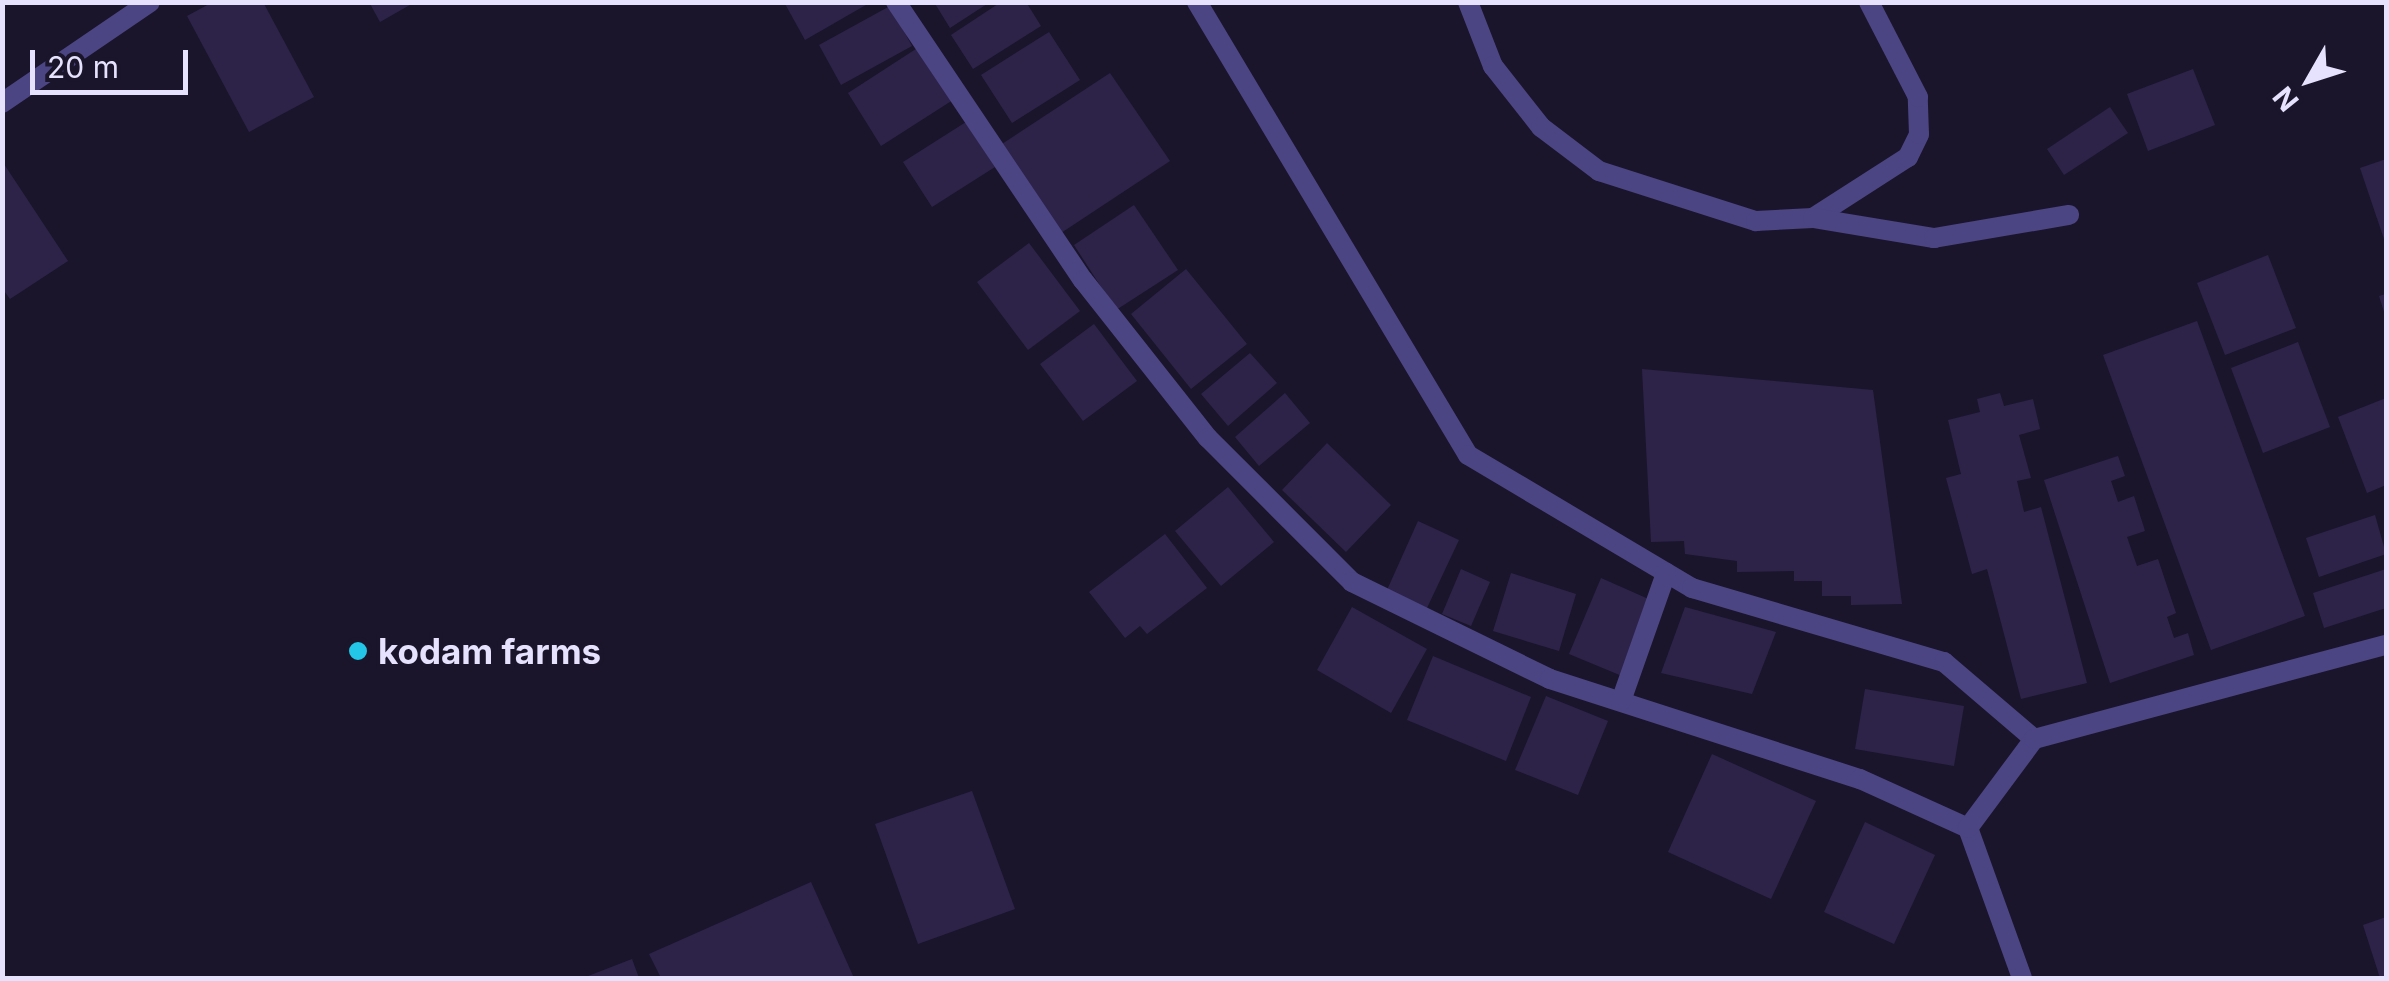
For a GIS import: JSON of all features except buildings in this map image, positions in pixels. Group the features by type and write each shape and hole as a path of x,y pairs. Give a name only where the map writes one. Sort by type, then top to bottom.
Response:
{"street":[{"path":"2,103 150,2"},
{"path":"896,2 1083,280 1208,438 1352,582 1550,678 1860,778 1968,828 2022,978"},
{"path":"1196,2 1468,456 1666,573 1944,662 2034,739"},
{"path":"1468,2 1493,66 1541,127 1599,170 1756,221 1813,218 1934,238 2068,215"},
{"path":"1813,218 1885,176 1919,134 1918,97 1868,2"},
{"path":"1621,701 1666,573"},
{"path":"1968,828 2034,739 2386,645"}],"place":[{"name":"kodam farms","path":"358,651"}]}
